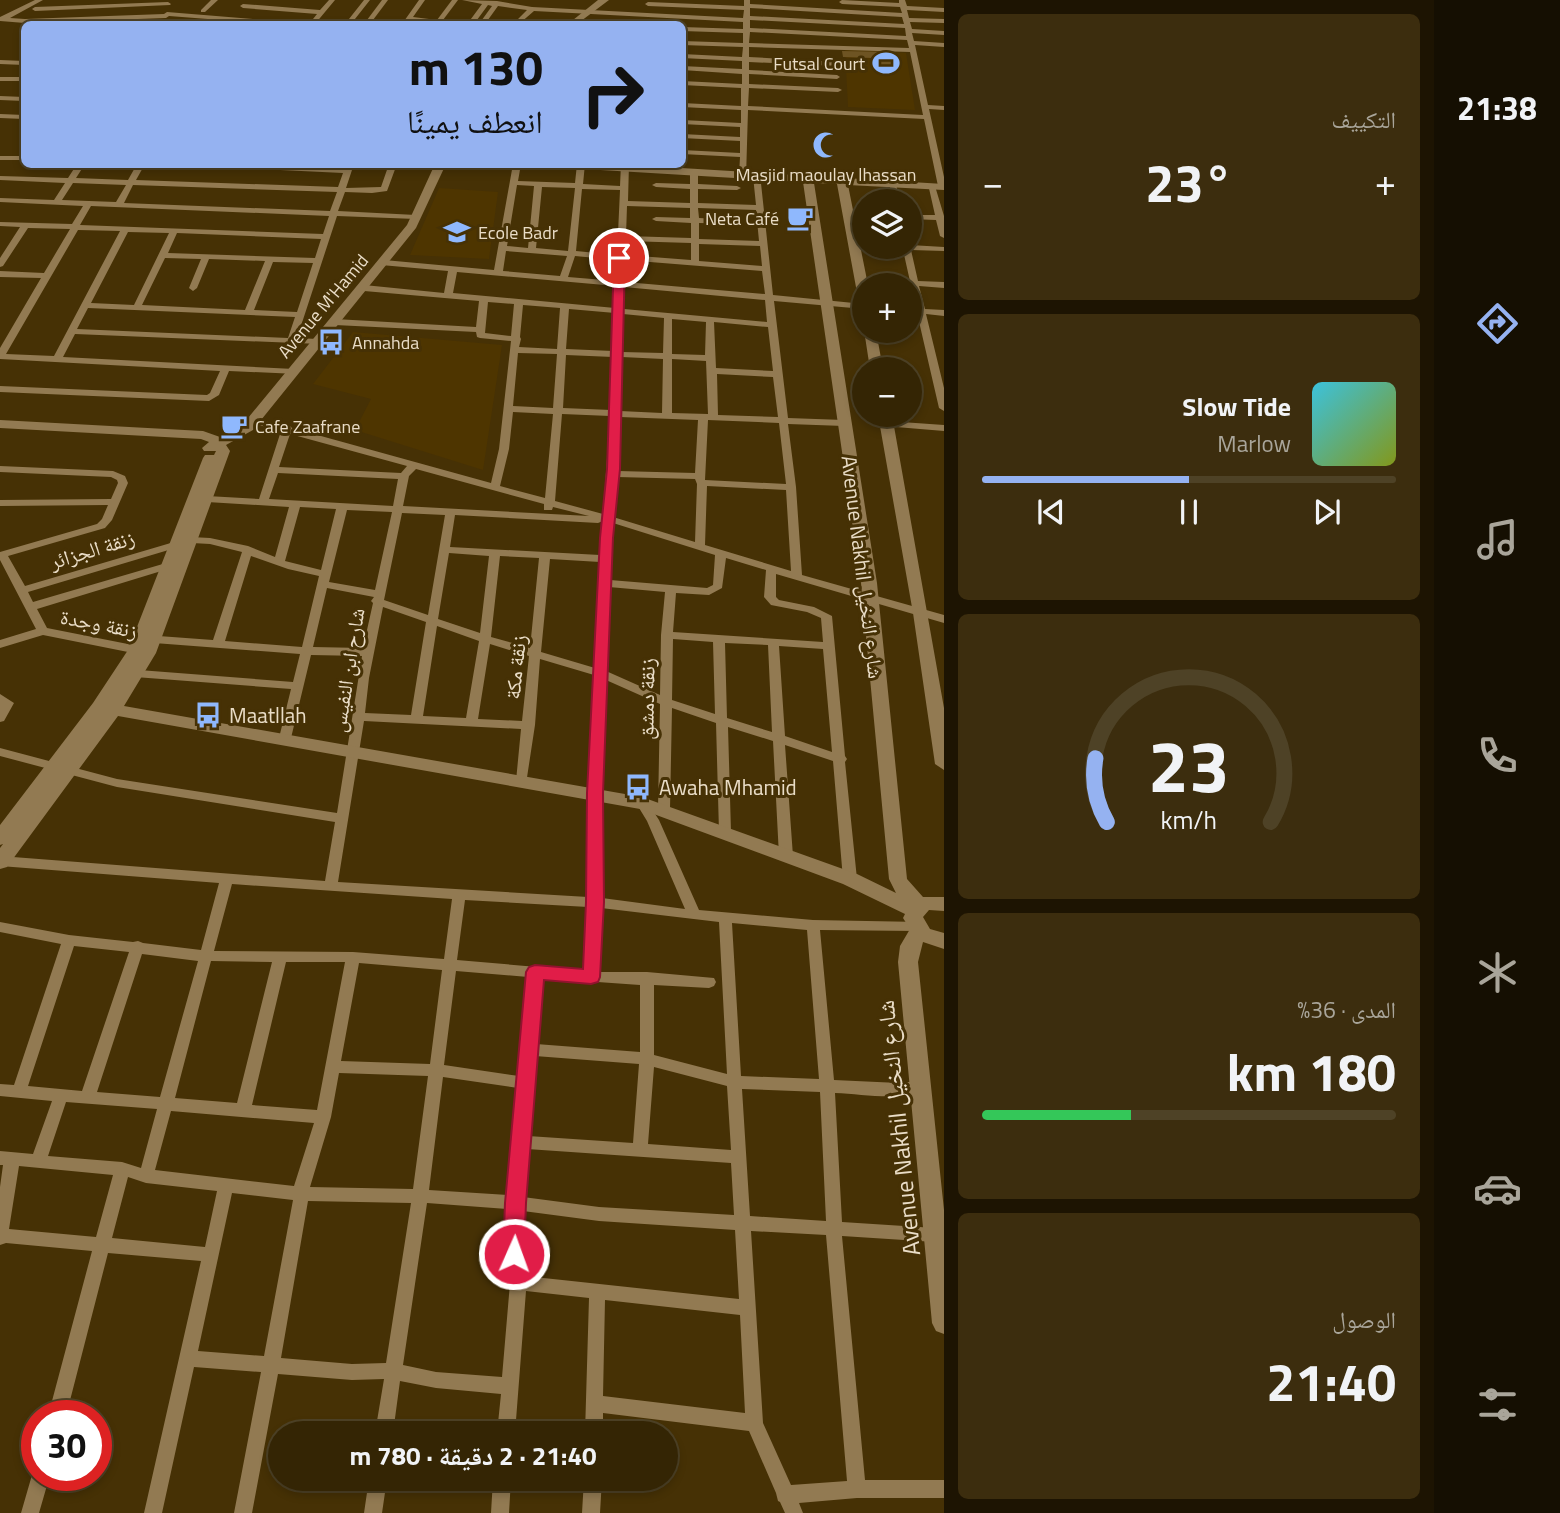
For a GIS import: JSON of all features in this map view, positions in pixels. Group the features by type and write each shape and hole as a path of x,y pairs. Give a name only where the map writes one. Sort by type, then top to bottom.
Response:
{"street":[{"path":"203,11 215,0"},
{"path":"230,19 249,0"},
{"path":"260,0 293,4 322,12"},
{"path":"314,21 332,0"},
{"path":"350,21 367,0"},
{"path":"369,21 385,0"},
{"path":"407,21 422,0"},
{"path":"439,21 455,0"},
{"path":"465,0 532,9 906,24"},
{"path":"576,21 604,0"},
{"path":"734,0 747,4 766,0"},
{"path":"686,43 844,47 944,10 941,0"},
{"path":"844,47 842,1 906,24 944,45"},
{"path":"4,18 32,16 37,4 168,2 166,18"},
{"path":"471,21 487,2"},
{"path":"645,21 648,2 747,4 842,12 944,33"},
{"path":"484,21 497,3"},
{"path":"243,6 293,4"},
{"path":"743,176 747,4"},
{"path":"519,21 532,9"},
{"path":"4,18 254,21"},
{"path":"686,29 844,34 944,21"},
{"path":"906,24 927,117 939,186 944,236"},
{"path":"835,48 839,113"},
{"path":"686,56 837,64"},
{"path":"0,62 21,63"},
{"path":"686,68 837,77"},
{"path":"0,79 21,79"},
{"path":"686,83 838,90"},
{"path":"707,106 710,84"},
{"path":"0,98 21,99"},
{"path":"686,105 927,117"},
{"path":"924,107 944,108"},
{"path":"0,116 21,117"},
{"path":"686,122 744,125"},
{"path":"686,136 744,139"},
{"path":"686,152 744,155"},
{"path":"0,158 21,157"},
{"path":"57,202 78,168"},
{"path":"119,204 139,168"},
{"path":"292,340 349,168"},
{"path":"0,178 341,192 384,189 392,168"},
{"name":"Avenue M'Hamid","path":"214,446 242,431 254,421 364,288 404,238 439,168"},
{"path":"498,274 516,168"},
{"path":"563,279 572,253 581,168"},
{"path":"591,977 595,902 595,793 606,583 606,518 613,474 624,168"},
{"path":"636,168 939,186"},
{"path":"694,173 695,263"},
{"path":"757,176 791,487 797,577"},
{"name":"Avenue Nakhil شارع النخيل","path":"808,179 870,599 894,890"},
{"path":"842,181 852,219"},
{"path":"514,183 622,188"},
{"path":"892,184 893,189"},
{"path":"532,250 538,185"},
{"path":"656,185 737,188"},
{"path":"0,200 416,217"},
{"path":"89,203 0,356 293,372"},
{"path":"622,203 760,208"},
{"path":"922,217 941,218"},
{"path":"656,219 736,222"},
{"path":"0,224 326,237"},
{"path":"0,264 26,225"},
{"path":"57,359 125,229"},
{"path":"137,307 174,232"},
{"path":"621,238 764,244"},
{"path":"502,248 766,270"},
{"path":"922,248 944,249"},
{"path":"163,255 317,261"},
{"path":"193,288 206,256"},
{"path":"249,312 270,259"},
{"path":"384,262 852,305"},
{"path":"448,295 453,269"},
{"path":"0,275 47,276"},
{"path":"922,284 944,285"},
{"path":"364,288 772,325"},
{"path":"484,299 480,335 517,339"},
{"path":"495,487 500,473 519,302"},
{"path":"86,305 300,315"},
{"path":"547,518 565,306"},
{"path":"922,311 944,313"},
{"path":"667,316 667,415"},
{"path":"700,546 701,479 712,371 710,321"},
{"path":"335,322 480,330"},
{"path":"72,331 317,342"},
{"path":"922,334 944,408"},
{"path":"515,350 710,358"},
{"path":"0,389 209,398 214,395 225,369"},
{"path":"712,371 777,374"},
{"path":"508,409 844,423"},
{"path":"254,421 606,518 944,619"},
{"path":"0,424 203,435 223,451 222,459 207,499 183,542"},
{"path":"922,425 944,428"},
{"name":"Avenue Nakhil شارع النخيل","path":"887,427 921,613 944,764"},
{"path":"263,503 287,428"},
{"path":"0,433 214,446"},
{"path":"214,446 176,563 145,645 129,674 62,767 0,861 227,879 595,902 694,915 813,925 918,918 930,902 944,904"},
{"name":"شارح ابن النفيس","path":"331,886 354,751 356,717 378,598 404,476 414,464"},
{"path":"0,469 113,474 123,481 107,520 95,528 1,556 5,572 21,591 43,631 0,644"},
{"path":"273,470 404,476"},
{"path":"613,474 791,487"},
{"path":"207,499 581,520 606,518"},
{"path":"0,503 115,502"},
{"path":"279,562 295,505"},
{"path":"285,738 342,507"},
{"path":"416,720 450,513"},
{"path":"581,520 606,538"},
{"path":"183,542 208,540 248,549 433,621 600,673 665,702 841,759"},
{"name":"زنقة الجزائر","path":"21,591 183,542"},
{"path":"218,644 248,549"},
{"path":"446,550 606,559"},
{"path":"471,722 485,639 495,552"},
{"path":"606,583 671,590 715,590 720,577 722,552"},
{"name":"زنقة مكة","path":"522,782 545,556"},
{"name":"زنقة الجزائر","path":"30,607 176,563"},
{"path":"771,569 771,597 775,603 820,612 825,616 841,759 850,879"},
{"name":"زنقة دمشق","path":"664,808 667,635 671,590"},
{"name":"زنقة وجدة","path":"43,631 145,645 218,644 306,651 368,652"},
{"path":"667,635 829,646"},
{"path":"719,639 725,832"},
{"path":"773,642 786,856"},
{"path":"129,674 297,686"},
{"path":"0,698 8,703 0,718"},
{"path":"106,708 595,793 664,808 850,879 894,890 918,918 928,937 944,941"},
{"path":"356,717 528,725"},
{"path":"0,752 117,783 343,818"},
{"path":"1,836 62,767"},
{"path":"642,803 653,820 694,915"},
{"path":"146,1176 227,879"},
{"path":"386,1421 420,1196 459,893"},
{"path":"725,917 754,1423 794,1513"},
{"name":"Avenue Nakhil شارع النخيل","path":"918,918 908,962 944,1323"},
{"path":"813,925 827,1085 834,1231 857,1489"},
{"path":"0,927 69,940 138,946 205,956 353,957 591,977 709,982"},
{"path":"19,1092 69,940"},
{"path":"87,1098 138,946"},
{"path":"243,1111 280,956"},
{"path":"243,1513 301,1206 300,1194 323,1117 353,957"},
{"path":"507,1421 518,1283 514,1254 515,1203 535,972"},
{"path":"640,1151 647,1059 647,978"},
{"path":"530,1050 647,1059 734,1082 919,1087"},
{"path":"332,1068 437,1070 526,1083"},
{"path":"0,1090 323,1117"},
{"path":"37,1161 61,1095"},
{"path":"521,1142 739,1157"},
{"path":"212,1255 101,1243 0,1237 6,1158 122,1169 146,1176 300,1194 420,1196 515,1203 599,1214 834,1231 935,1235"},
{"path":"61,1400 122,1169"},
{"path":"153,1513 226,1186"},
{"path":"518,1283 747,1308"},
{"path":"595,1421 597,1292"},
{"path":"188,1358 352,1372 392,1371 436,1380 510,1386"},
{"path":"596,1403 754,1423"},
{"path":"784,1495 857,1489 944,1489"},
{"path":"30,1513 36,1491"},
{"path":"373,1513 376,1491"},
{"path":"500,1513 501,1491"},
{"path":"591,1513 592,1491"}],"shaded area":[{"path":"845,48 906,53 915,110 848,107"},
{"name":"Futsal Court","path":"842,51 895,52 899,69 875,68 873,58 843,57"},
{"path":"439,188 498,192 489,259 410,255"},
{"path":"353,332 502,345 483,470 355,430 371,399 313,384"}],"place":[{"name":"Futsal Court","path":"886,63"},
{"name":"Masjid maoulay lhassan","path":"826,145"},
{"name":"Neta Café","path":"800,218"},
{"name":"Ecole Badr","path":"457,232"},
{"name":"Annahda","path":"331,342"},
{"name":"Cafe Zaafrane","path":"234,426"},
{"name":"Maatllah","path":"208,715"},
{"name":"Awaha Mhamid","path":"638,787"}],"route":[{"path":"514,1254 515,1203 535,972 591,977 595,902 595,793 606,538 613,469 619,258"}]}
